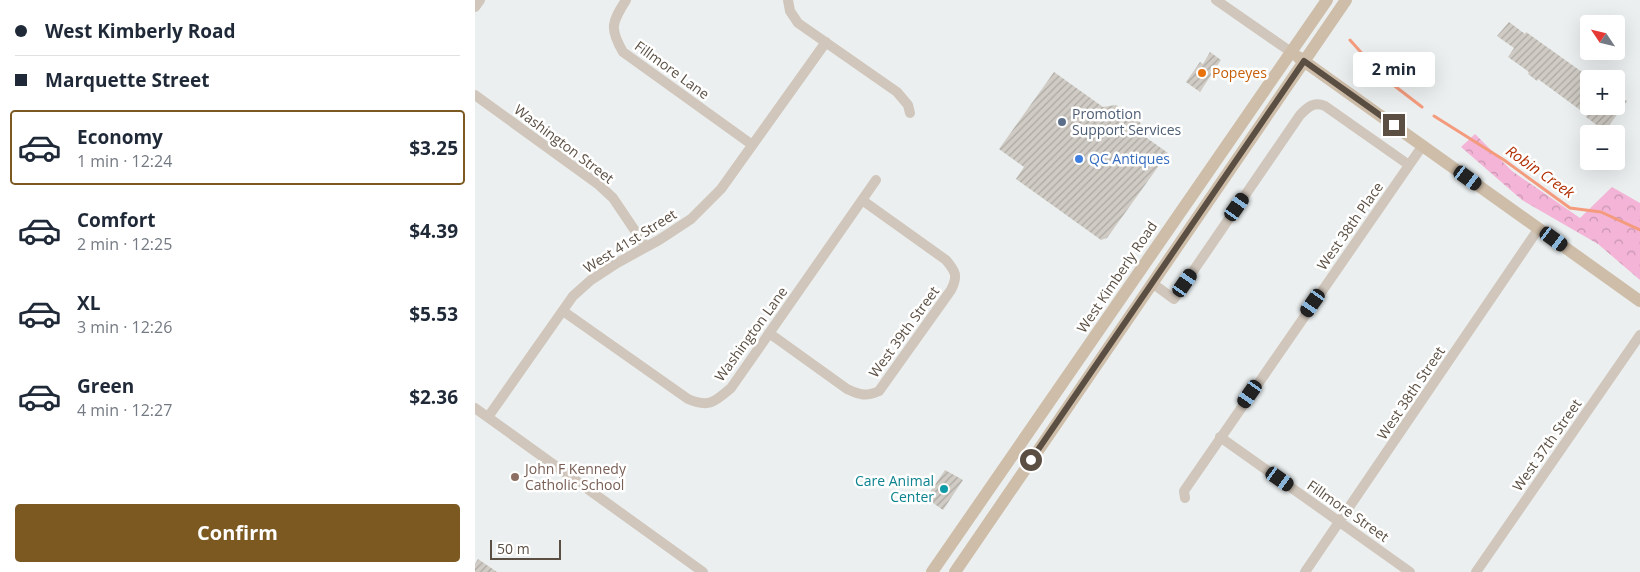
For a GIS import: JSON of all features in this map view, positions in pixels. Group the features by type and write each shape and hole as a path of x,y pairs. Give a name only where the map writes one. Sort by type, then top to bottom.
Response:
{"main road":[{"name":"West Kimberly Road","path":"933,572 1327,0"},
{"path":"955,572 1346,0"},
{"path":"1291,52 1640,301"}],"street":[{"path":"475,7 480,0"},
{"name":"Fillmore Lane","path":"626,0 615,18 614,30 616,40 623,52 751,144"},
{"path":"788,0 790,11 798,23 897,92 908,105 911,113"},
{"path":"1217,0 1291,52"},
{"name":"West 41st Street","path":"488,417 573,296 591,280 617,263 691,219 721,189 751,144 826,42"},
{"name":"Washington Street","path":"475,95 599,185 613,198 646,247"},
{"path":"1152,283 1174,299 1301,115 1307,107 1313,104 1325,106 1409,165"},
{"name":"West 38th Place","path":"1185,498 1184,491 1220,437 1423,145"},
{"name":"Washington Lane","path":"563,311 688,399 699,404 715,403 731,388 876,180"},
{"name":"West 39th Street","path":"769,333 847,389 857,394 870,395 879,391 951,290 956,280 954,269 946,260 861,200"},
{"name":"West 38th Street","path":"1305,572 1539,228"},
{"name":"West 37th Street","path":"1476,572 1640,335"},
{"path":"475,408 703,572"},
{"name":"Fillmore Street","path":"1220,437 1410,572"}],"green space":[{"path":"1475,134 1512,171 1580,218 1612,187 1640,203 1640,280 1598,244 1522,200 1461,147"}],"building":[{"path":"1509,22 1580,71 1580,110 1538,79 1537,81 1528,74 1529,72 1508,57 1514,48 1497,36"},
{"name":"Popeyes","path":"1210,52 1221,60 1200,92 1186,82 1200,62 1203,64"},
{"path":"1054,72 1103,107 1116,105 1140,122 1144,136 1168,153 1107,238 1101,240 1016,179 1024,167 999,149"},
{"path":"1587,115 1617,115 1609,125 1597,125 1586,117"},
{"name":"Care Animal Center","path":"945,470 963,480 943,510 926,498"},
{"path":"478,559 497,572 475,572 475,564"}],"waterway":[{"name":"Robin Creek","path":"1350,40 1383,77 1422,107"},
{"name":"Robin Creek","path":"1434,116 1504,160 1570,208 1601,212 1640,230"}],"place":[{"name":"Popeyes","path":"1202,73"},
{"name":"Promotion Support Services","path":"1062,122"},
{"name":"QC Antiques","path":"1079,159"},
{"name":"John F Kennedy Catholic School","path":"515,477"},
{"name":"Care Animal Center","path":"944,489"}],"route":[{"path":"1031,460 1304,61 1394,125"}]}
